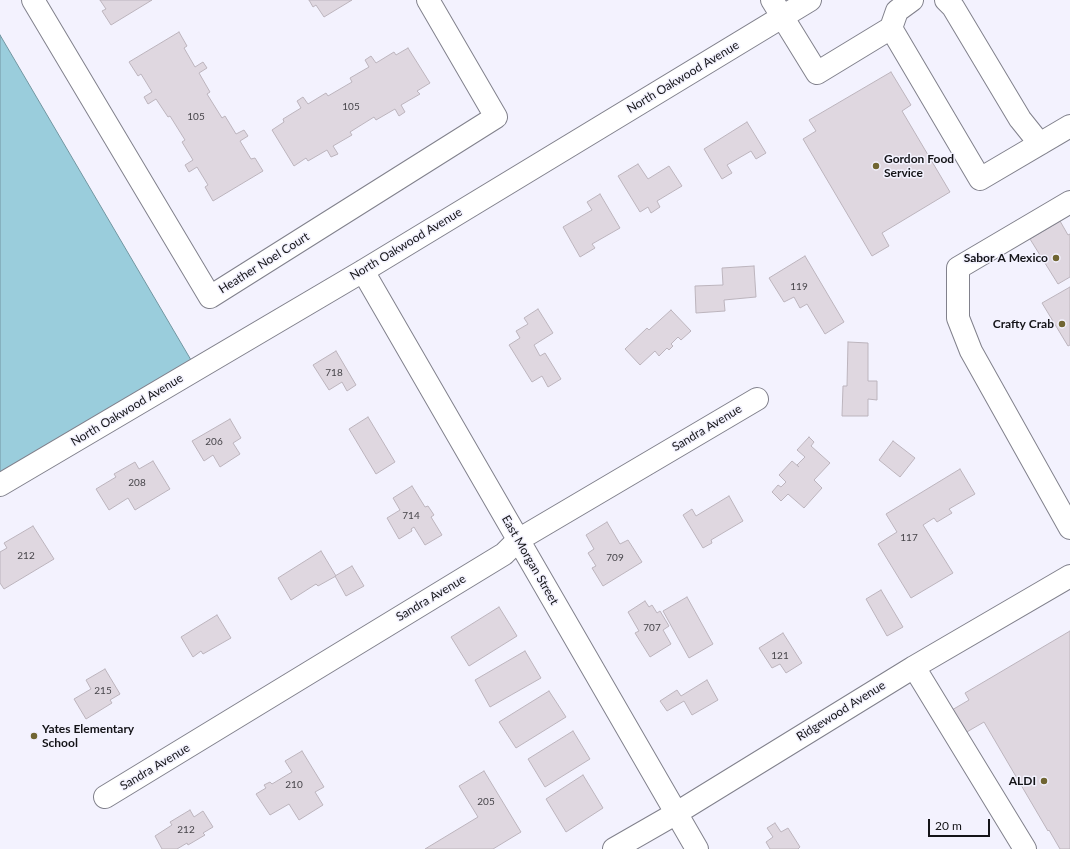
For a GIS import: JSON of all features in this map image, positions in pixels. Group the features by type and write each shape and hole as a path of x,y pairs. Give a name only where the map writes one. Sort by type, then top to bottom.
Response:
{"street":[{"name":"Heather Noel Court","path":"32,0 210,297 496,117 428,0"},
{"name":"North Oakwood Avenue","path":"0,485 363,270 777,8 810,0"},
{"path":"777,8 817,73 891,28 897,11 912,0"},
{"path":"946,0 1020,119 1040,144"},
{"path":"891,28 980,179 1070,126"},
{"path":"1070,202 958,268 958,318 971,351 1070,528"},
{"name":"East Morgan Street","path":"363,270 675,814 697,849"},
{"name":"Sandra Avenue","path":"105,798 497,558 518,540 757,399"},
{"name":"Ridgewood Avenue","path":"614,849 675,814 914,667 1070,576"},
{"path":"914,667 1025,849"}],"water":[{"path":"0,35 191,360 0,473"}],"building":[{"path":"100,0 152,0 111,25 102,11 106,9"},
{"path":"309,0 352,0 324,17 316,5 313,7"},
{"path":"179,32 187,46 184,48 195,67 203,62 207,68 199,73 210,92 207,94 222,118 225,116 236,134 244,130 248,136 240,141 251,159 255,158 263,171 213,201 205,187 208,185 197,167 189,172 185,165 193,160 182,142 185,140 170,116 168,117 156,99 148,104 144,97 152,92 141,74 138,76 129,62"},
{"path":"408,48 430,83 417,91 420,94 401,105 405,112 399,116 395,109 376,120 374,117 350,132 352,135 333,146 338,154 331,157 327,150 308,161 306,158 294,166 272,130 284,122 283,119 301,108 297,101 303,97 308,104 326,93 328,96 352,82 350,78 369,67 365,60 371,56 376,63 394,52 396,55"},
{"name":"Gordon Food Service","path":"891,72 911,105 902,111 950,192 882,233 889,246 872,256 803,139 816,131 809,120"},
{"path":"747,122 766,153 756,159 751,151 727,165 732,173 722,179 704,149"},
{"path":"638,164 648,179 669,166 682,186 657,201 660,207 651,213 648,207 640,212 618,176"},
{"path":"600,194 620,228 592,244 595,248 580,257 563,227 592,210 587,202"},
{"name":"Sabor A Mexico","path":"1060,221 1068,235 1070,234 1070,277 1058,284 1030,239"},
{"path":"805,256 844,322 825,334 807,304 800,308 794,297 784,302 769,278"},
{"path":"754,266 756,297 724,300 725,311 696,313 695,286 723,285 722,268"},
{"name":"Crafty Crab","path":"1070,287 1070,345 1068,346 1042,303"},
{"path":"538,309 553,333 534,345 540,356 545,353 561,379 548,387 542,376 532,382 509,345 520,338 516,331 528,324 524,318"},
{"path":"671,310 691,331 681,340 678,337 671,344 673,346 669,350 667,348 659,356 655,351 640,365 625,349 647,328 649,330"},
{"path":"848,342 868,343 868,381 877,381 877,400 868,399 868,416 842,416 843,386 847,386"},
{"path":"336,351 356,385 347,391 342,382 329,390 313,365"},
{"path":"368,417 395,462 376,474 349,429"},
{"path":"230,419 241,438 233,443 240,454 220,467 213,455 204,461 192,441"},
{"path":"809,437 814,442 811,446 830,463 814,480 822,488 804,508 788,494 781,501 772,492 778,485 781,487 786,482 779,475 792,461 799,467 797,465 805,457 797,450"},
{"path":"893,441 915,458 900,477 879,460"},
{"path":"153,461 170,489 135,510 128,498 109,510 96,489 116,477 114,474 135,462 139,469"},
{"path":"960,469 975,494 949,509 952,513 937,522 934,518 923,525 953,573 911,598 878,544 897,532 886,514"},
{"path":"412,486 425,507 428,506 434,515 431,517 442,535 425,545 414,527 411,529 412,531 399,539 387,518 400,510 393,498"},
{"path":"729,496 743,521 711,540 712,543 703,548 683,515 692,509 696,516"},
{"path":"607,522 620,544 628,540 642,562 603,586 592,568 596,566 588,553 594,549 586,535"},
{"path":"33,526 54,559 4,589 0,583 0,552 7,548 4,543"},
{"path":"321,551 336,576 318,586 316,584 291,600 278,578"},
{"path":"352,566 364,586 346,596 335,576"},
{"path":"881,590 903,627 887,636 866,599"},
{"path":"687,597 713,644 689,658 663,611"},
{"path":"645,601 649,607 652,605 657,613 660,611 669,626 663,630 671,644 650,657 635,633 639,631 628,612"},
{"path":"499,607 517,636 469,666 451,637"},
{"path":"217,615 231,638 203,654 201,651 193,657 181,637"},
{"name":"ALDI","path":"1070,631 1070,849 1060,849 984,722 965,733 952,710 969,700 965,693"},
{"path":"783,633 802,663 786,673 780,664 772,668 759,648"},
{"path":"525,651 541,678 490,707 475,680"},
{"path":"105,669 120,694 110,700 112,703 86,719 74,699 91,689 86,680"},
{"path":"707,680 718,700 692,715 684,701 667,711 660,701 677,690 681,696"},
{"path":"549,691 566,717 516,748 499,722"},
{"path":"573,731 590,759 545,787 528,759"},
{"path":"302,751 324,787 315,792 323,805 299,820 289,804 270,815 256,794 266,788 264,785 270,782 272,784 292,772 285,761"},
{"path":"484,771 521,832 493,849 425,849 478,817 459,786"},
{"path":"583,775 603,808 566,832 546,799"},
{"path":"190,810 194,817 203,811 213,827 203,833 205,835 188,845 187,843 177,849 162,849 155,836 172,825 170,822"},
{"path":"775,823 781,832 788,828 800,847 798,849 770,849 766,842 773,837 767,828"}],"place":[{"name":"Gordon Food Service","path":"876,166"},
{"name":"Sabor A Mexico","path":"1056,258"},
{"name":"Crafty Crab","path":"1062,324"},
{"name":"Yates Elementary School","path":"34,736"},
{"name":"ALDI","path":"1044,781"}]}
